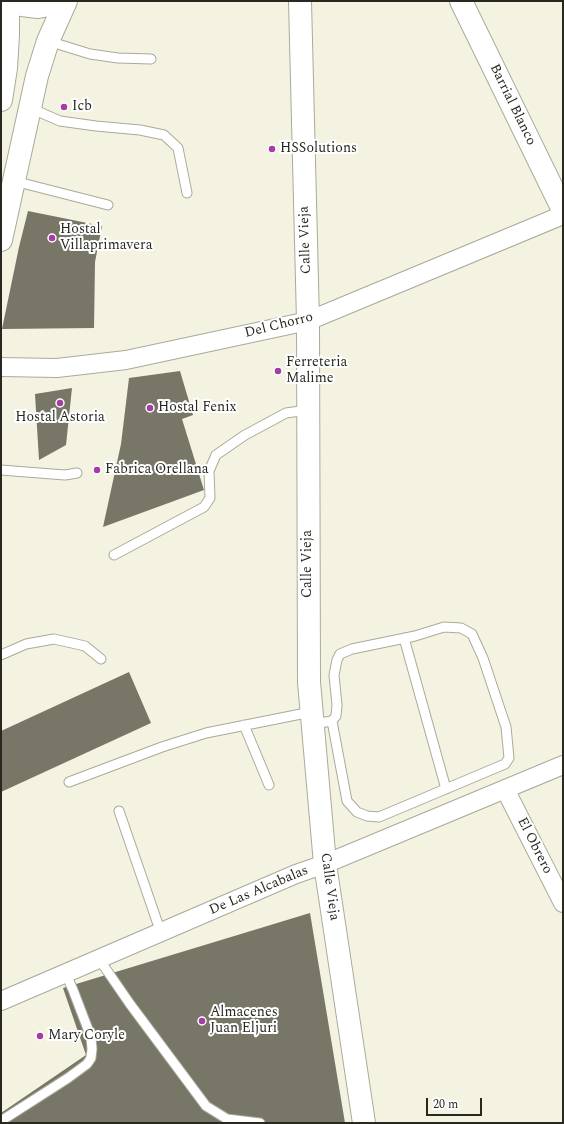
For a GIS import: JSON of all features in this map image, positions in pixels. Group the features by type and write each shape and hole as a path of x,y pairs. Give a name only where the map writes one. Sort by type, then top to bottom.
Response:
{"main road":[{"path":"1,100 6,68 8,35 8,16 2,1"},
{"path":"15,1 22,5 38,7 54,4 60,1"},
{"path":"1,240 36,76 48,41 66,1"},
{"name":"Calle Vieja","path":"300,1 308,321 309,682 318,719 325,864 364,1123"},
{"name":"Barrial Blanco","path":"461,1 563,210"}],"street":[{"name":"Del Chorro","path":"1,367 58,368 126,360 308,321 563,215"},
{"name":"De Las Alcabalas","path":"1,1001 289,877 325,864 563,765"},
{"name":"El Obrero","path":"505,789 563,904"}],"lane":[{"path":"48,41 90,54 118,58 152,59"},
{"path":"30,108 60,121 140,130 164,135 178,148 187,193"},
{"path":"14,181 108,205"},
{"path":"114,554 204,507 210,498 209,471 216,455 245,435 286,413 308,410"},
{"path":"1,470 64,475 77,473"},
{"path":"69,782 162,747 206,733 244,725 318,719 336,716 337,705 334,675 337,660 340,654 352,649 404,638 444,627 461,628 472,634 483,658 506,727 509,758 505,764 379,817 367,816 357,812 347,801 318,719"},
{"path":"404,638 446,789"},
{"path":"1,655 26,644 54,639 85,646 101,659"},
{"path":"244,725 270,785"},
{"path":"119,811 161,933"},
{"path":"99,959 130,1004 206,1106 227,1119 260,1123"},
{"path":"1,1121 68,1078 87,1064 92,1058 91,1038 66,974"}],"building":[{"path":"28,211 102,226 95,262 94,328 2,329"},
{"path":"180,371 193,415 182,419 204,490 103,527 121,444 129,378"},
{"path":"72,388 66,445 39,460 35,394"},
{"path":"129,672 151,723 1,792 1,731"},
{"name":"Almacenes Juan Eljuri","path":"310,913 345,1123 1,1123 1,1113 86,1055 63,988"}],"place":[{"name":"Icb","path":"64,107"},
{"name":"HSSolutions","path":"272,149"},
{"name":"Hostal Villaprimavera","path":"52,238"},
{"name":"Ferreteria Malime","path":"278,371"},
{"name":"Hostal Astoria","path":"60,403"},
{"name":"Hostal Fenix","path":"150,408"},
{"name":"Fabrica Orellana","path":"97,470"},
{"name":"Almacenes Juan Eljuri","path":"202,1021"},
{"name":"Mary Coryle","path":"40,1036"}]}
